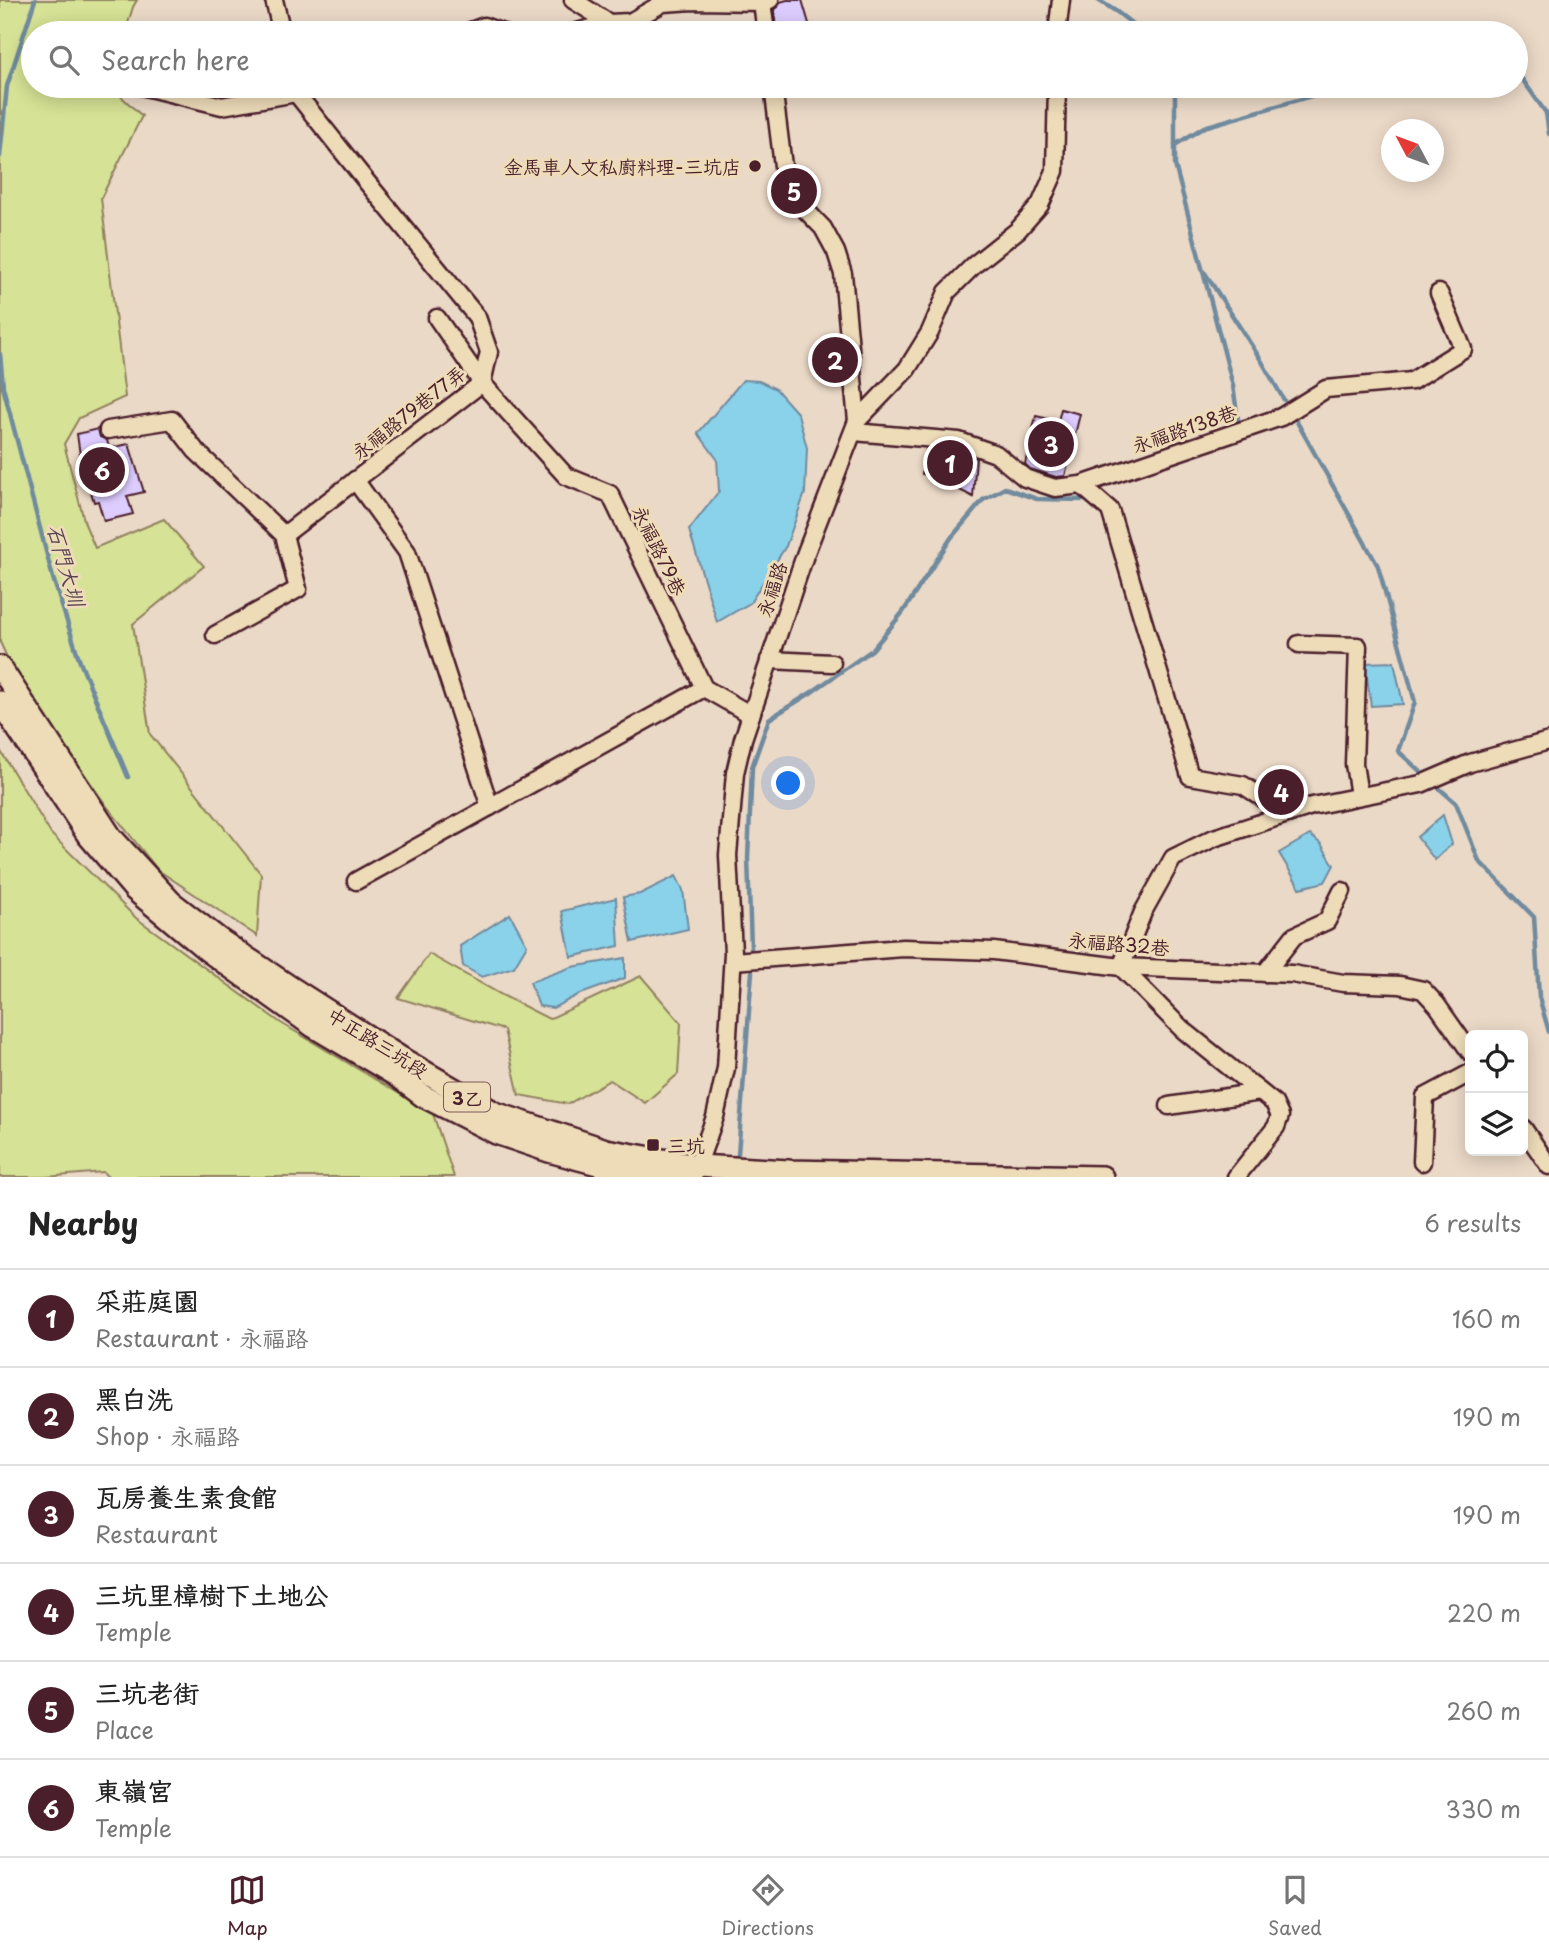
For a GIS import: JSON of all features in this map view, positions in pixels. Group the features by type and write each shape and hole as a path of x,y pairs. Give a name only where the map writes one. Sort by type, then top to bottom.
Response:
{"main road":[{"name":"中正路三坑段","path":"0,667 111,837 171,902 220,940 393,1053 495,1113 606,1150 692,1173"},
{"name":"中正路三坑段","path":"0,702 88,835 135,890 207,950 313,1026 394,1074 424,1096 496,1133 549,1151 632,1173 789,1171 1102,1177"}],"street":[{"path":"274,0 279,21"},
{"path":"573,0 606,21"},
{"path":"632,21 663,3 693,0 766,1 766,21"},
{"path":"1058,21 1061,0"},
{"path":"190,98 222,106 256,98"},
{"name":"永福路79巷77弄","path":"284,535 482,383 489,352 477,317 302,98"},
{"path":"774,98 786,190 822,228 836,253 843,274 855,427"},
{"name":"永福路","path":"692,1173 715,1117 726,1069 733,961 728,855 735,773 743,739 804,555 855,427 907,369 930,332 947,292 974,265 1018,230 1040,205 1055,172 1057,98"},
{"name":"永福路138巷","path":"855,427 959,441 996,454 1024,478 1055,488 1081,485 1281,417 1326,389 1412,381 1463,349 1439,293"},
{"name":"永福路79巷","path":"437,318 482,383 566,476 610,494 704,688"},
{"path":"108,430 172,420 196,451 284,535 298,589 215,635"},
{"path":"355,480 407,552 490,807"},
{"path":"1081,485 1111,510 1190,776 1243,785 1287,814"},
{"path":"1299,643 1358,646 1354,764 1359,795"},
{"path":"769,660 832,663"},
{"path":"356,881 704,688 751,715"},
{"path":"1236,1177 1276,1127 1280,1116 1274,1103 1182,1029 1121,967 1143,912 1173,858 1214,838 1312,806 1421,784 1471,763 1549,741"},
{"path":"1265,973 1294,936 1327,921 1342,891"},
{"name":"永福路32巷","path":"733,961 903,948 994,951 1121,967 1292,974 1343,983 1400,985 1423,990 1465,1045"},
{"path":"1422,1162 1425,1097 1465,1076"},
{"path":"1169,1106 1260,1092"},
{"path":"1528,1135 1549,1166"}],"green space":[{"path":"0,0 137,0 129,21 21,21 21,98 123,98 142,116 101,198 125,397 79,418 64,444 85,524 95,548 164,519 204,566 133,624 150,734 261,874 257,936 158,870 106,805 15,675 0,642"},
{"path":"0,750 51,834 136,918 281,1023 433,1114 454,1177 108,1177 103,1172 46,1177 0,1177"},
{"path":"429,954 549,1019 641,976 681,1023 678,1074 645,1103 610,1080 568,1104 519,1095 504,1030 398,998"}],"water":[{"path":"743,380 759,381 776,389 798,414 807,448 805,493 786,546 750,603 717,622 689,530 719,491 717,459 698,433"},
{"path":"1394,662 1403,704 1371,706 1365,663"},
{"path":"1443,815 1452,844 1435,860 1417,837"},
{"path":"1310,835 1321,844 1334,865 1325,882 1300,888 1279,853"},
{"path":"676,876 683,890 688,929 632,942 623,897 640,894"},
{"path":"616,898 619,946 571,957 562,911"},
{"path":"510,914 527,945 514,967 482,977 463,966 460,946"},
{"path":"625,958 625,978 578,995 553,1008 539,1006 530,982 572,967"}],"building":[{"path":"802,0 808,21 775,21 774,10 780,2"},
{"path":"1061,409 1080,414 1065,476 1056,477 1030,469 1025,464 1036,416 1058,421"},
{"path":"98,429 100,437 107,440 109,448 129,444 144,492 127,496 133,514 104,521 98,501 94,502 80,455 77,434"},
{"path":"926,450 958,452 976,458 973,497 954,487 953,478 922,474"}],"waterway":[{"name":"石門大圳","path":"28,21 35,0"},
{"path":"1098,0 1129,21"},
{"name":"石門大圳","path":"0,156 7,86 21,43"},
{"path":"1528,87 1546,113 1549,134"},
{"path":"1175,98 1175,165 1233,386 1238,419 1223,430"},
{"path":"1175,145 1204,127 1304,98"},
{"path":"1205,273 1284,400"},
{"name":"石門大圳","path":"0,354 3,387 53,578 80,662 128,777"},
{"path":"1297,422 1378,566 1415,702 1398,751 1420,771"},
{"path":"751,948 748,858 752,767 769,719 872,650 903,612 951,538 983,500 1005,488 1037,499 1086,500"},
{"path":"1440,789 1456,803 1479,861 1534,917 1539,997 1549,1032"},
{"path":"738,1154 752,972"}],"place":[{"name":"金馬車人文私廚料理-三坑店","path":"755,166"},
{"name":"三坑老街","path":"794,191"},
{"name":"黑白洗","path":"835,360"},
{"name":"瓦房養生素食館","path":"1051,444"},
{"name":"采莊庭園","path":"950,463"},
{"name":"東嶺宮","path":"102,470"},
{"name":"三坑里樟樹下土地公","path":"1281,792"},
{"name":"三坑","path":"653,1145"}]}
